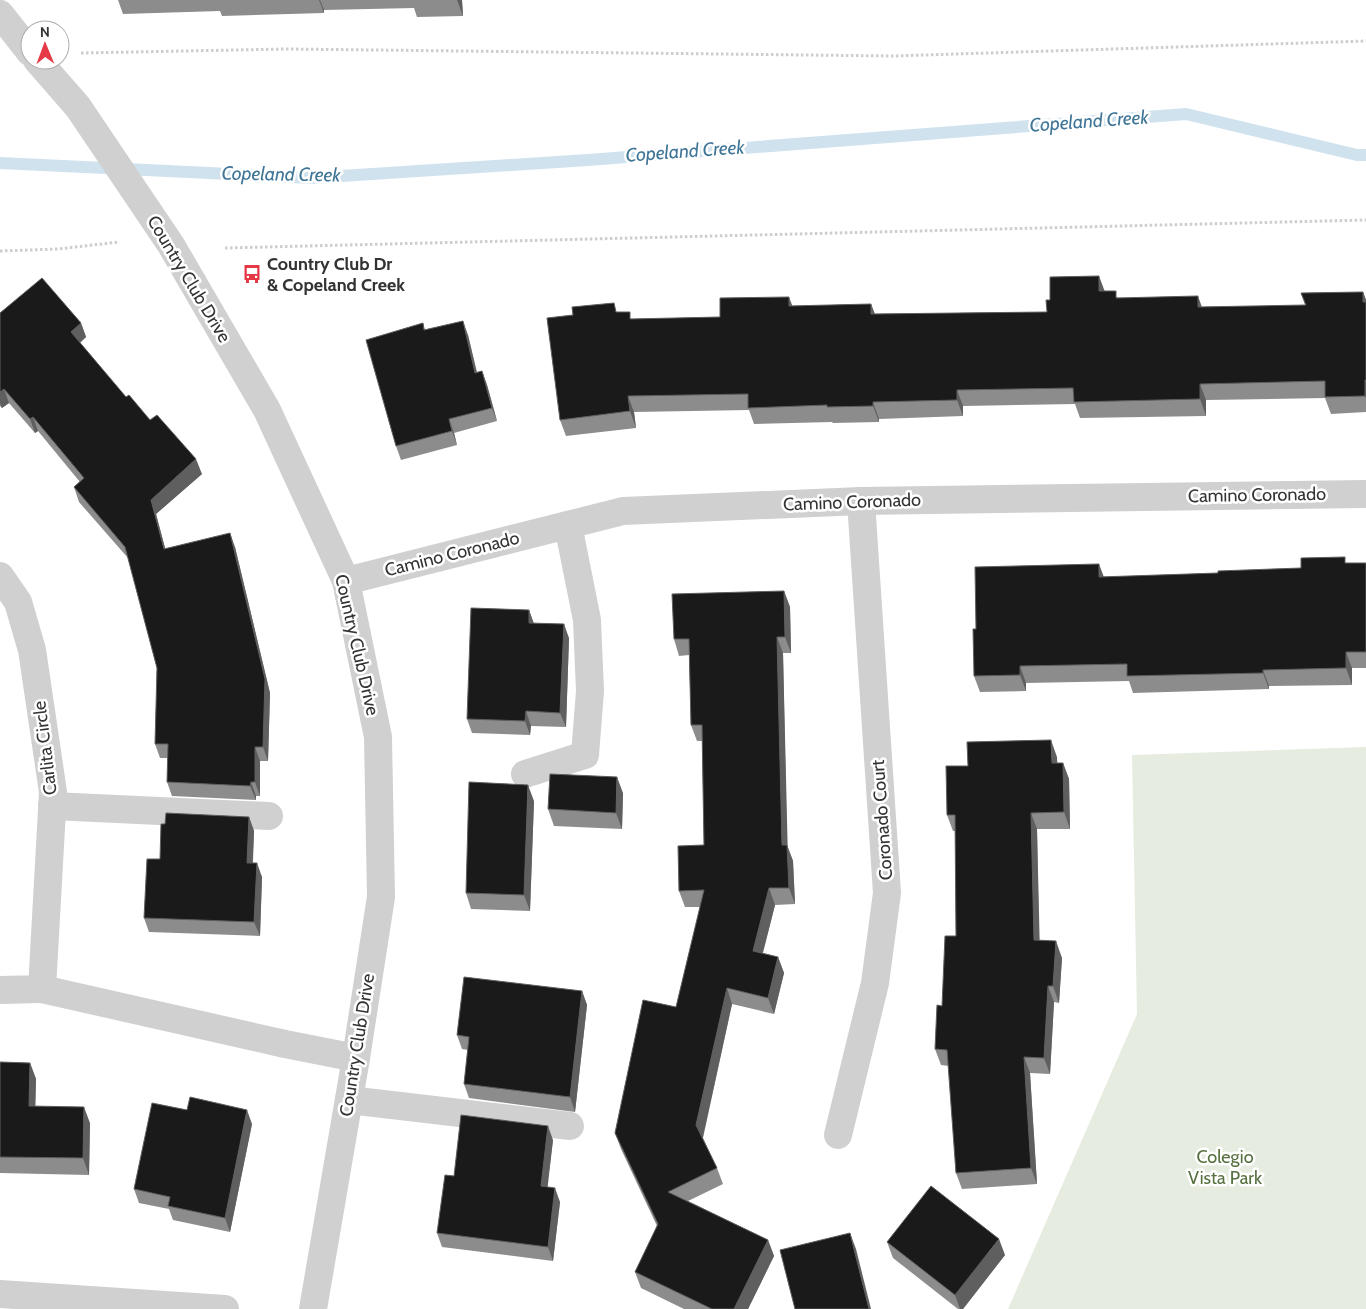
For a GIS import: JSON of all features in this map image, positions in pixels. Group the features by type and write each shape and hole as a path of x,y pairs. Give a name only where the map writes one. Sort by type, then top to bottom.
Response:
{"street":[{"path":"0,14 20,39"},
{"name":"Country Club Drive","path":"46,70 78,107 171,245 266,410 346,581 378,738 381,897 356,1058 313,1309"},
{"name":"Camino Coronado","path":"346,581 623,511 861,501 1366,494"},
{"name":"Coronado Court","path":"838,1135 875,983 887,893 861,501"},
{"path":"525,774 585,755 590,692 587,620 568,525"},
{"name":"Carlita Circle","path":"0,576 18,602 32,650 52,792 42,988"},
{"path":"52,806 269,816"},
{"path":"0,990 42,988 285,1044 356,1058"},
{"path":"349,1100 570,1126"},
{"path":"0,1294 226,1309"}],"path":[{"path":"81,53 287,49 893,56 1366,41"},
{"path":"225,248 1366,220"},
{"path":"0,251 58,249 119,242"}],"green space":[{"name":"Colegio Vista Park","path":"1366,747 1366,1309 1008,1309 1137,1014 1132,755"}],"building":[{"path":"1099,276 1099,291 1116,291 1116,298 1198,296 1198,307 1306,305 1301,293 1363,292 1363,302 1366,302 1365,396 1325,397 1325,381 1200,384 1200,399 1074,402 1073,388 957,390 957,400 873,402 873,406 827,407 827,405 748,408 748,394 628,396 630,411 560,420 547,318 573,315 572,307 614,303 616,312 630,312 630,319 720,317 720,298 789,297 789,306 871,304 871,314 1047,312 1046,300 1050,300 1050,277"},
{"path":"42,278 81,323 71,332 126,397 129,395 150,420 157,415 196,459 151,500 164,549 230,533 265,679 263,747 255,747 255,782 251,782 250,786 167,782 168,744 155,744 157,668 125,547 74,487 84,478 33,417 30,419 4,389 0,392 0,313"},
{"path":"463,321 475,373 482,371 492,408 449,419 452,431 396,446 366,340 423,323 424,330"},
{"path":"1345,557 1345,563 1366,563 1366,652 1346,652 1346,668 1263,670 1263,673 1127,676 1127,664 1020,666 1020,675 974,676 973,629 976,629 975,567 1099,564 1099,577 1301,568 1301,558"},
{"path":"784,591 785,637 777,637 782,845 787,845 789,888 769,888 753,951 778,957 768,998 727,988 696,1125 717,1168 668,1192 768,1240 734,1309 712,1309 635,1272 658,1224 615,1133 643,1000 676,1007 704,890 679,891 678,846 704,845 702,725 691,725 689,639 674,639 672,594"},
{"path":"471,608 529,610 529,623 564,624 560,713 526,711 525,721 467,719"},
{"path":"1051,740 1052,763 1063,763 1064,812 1031,813 1034,940 1056,941 1053,986 1048,986 1044,1058 1024,1057 1031,1168 956,1173 947,1050 935,1049 937,1005 942,1006 945,936 956,936 955,815 947,815 946,766 968,766 967,742"},
{"path":"550,774 617,777 616,813 548,809"},
{"path":"469,782 528,785 524,895 466,893"},
{"path":"166,813 249,817 247,863 257,863 254,922 144,918 147,859 160,859 161,824 165,824"},
{"path":"464,977 582,991 570,1097 464,1084 469,1037 457,1035"},
{"path":"0,1062 30,1063 29,1106 84,1107 83,1158 0,1157"},
{"path":"190,1097 247,1110 225,1218 168,1206 170,1197 134,1189 152,1103 187,1110"},
{"path":"461,1115 548,1126 541,1186 555,1188 548,1247 437,1233 445,1175 454,1176"},
{"path":"931,1186 999,1239 955,1295 887,1242"},
{"path":"850,1233 869,1309 795,1309 780,1250"}],"waterway":[{"name":"Copeland Creek","path":"0,163 311,178 588,160 1186,114 1357,155 1366,155"}],"place":[{"name":"Country Club Dr & Copeland Creek","path":"252,274"}]}
